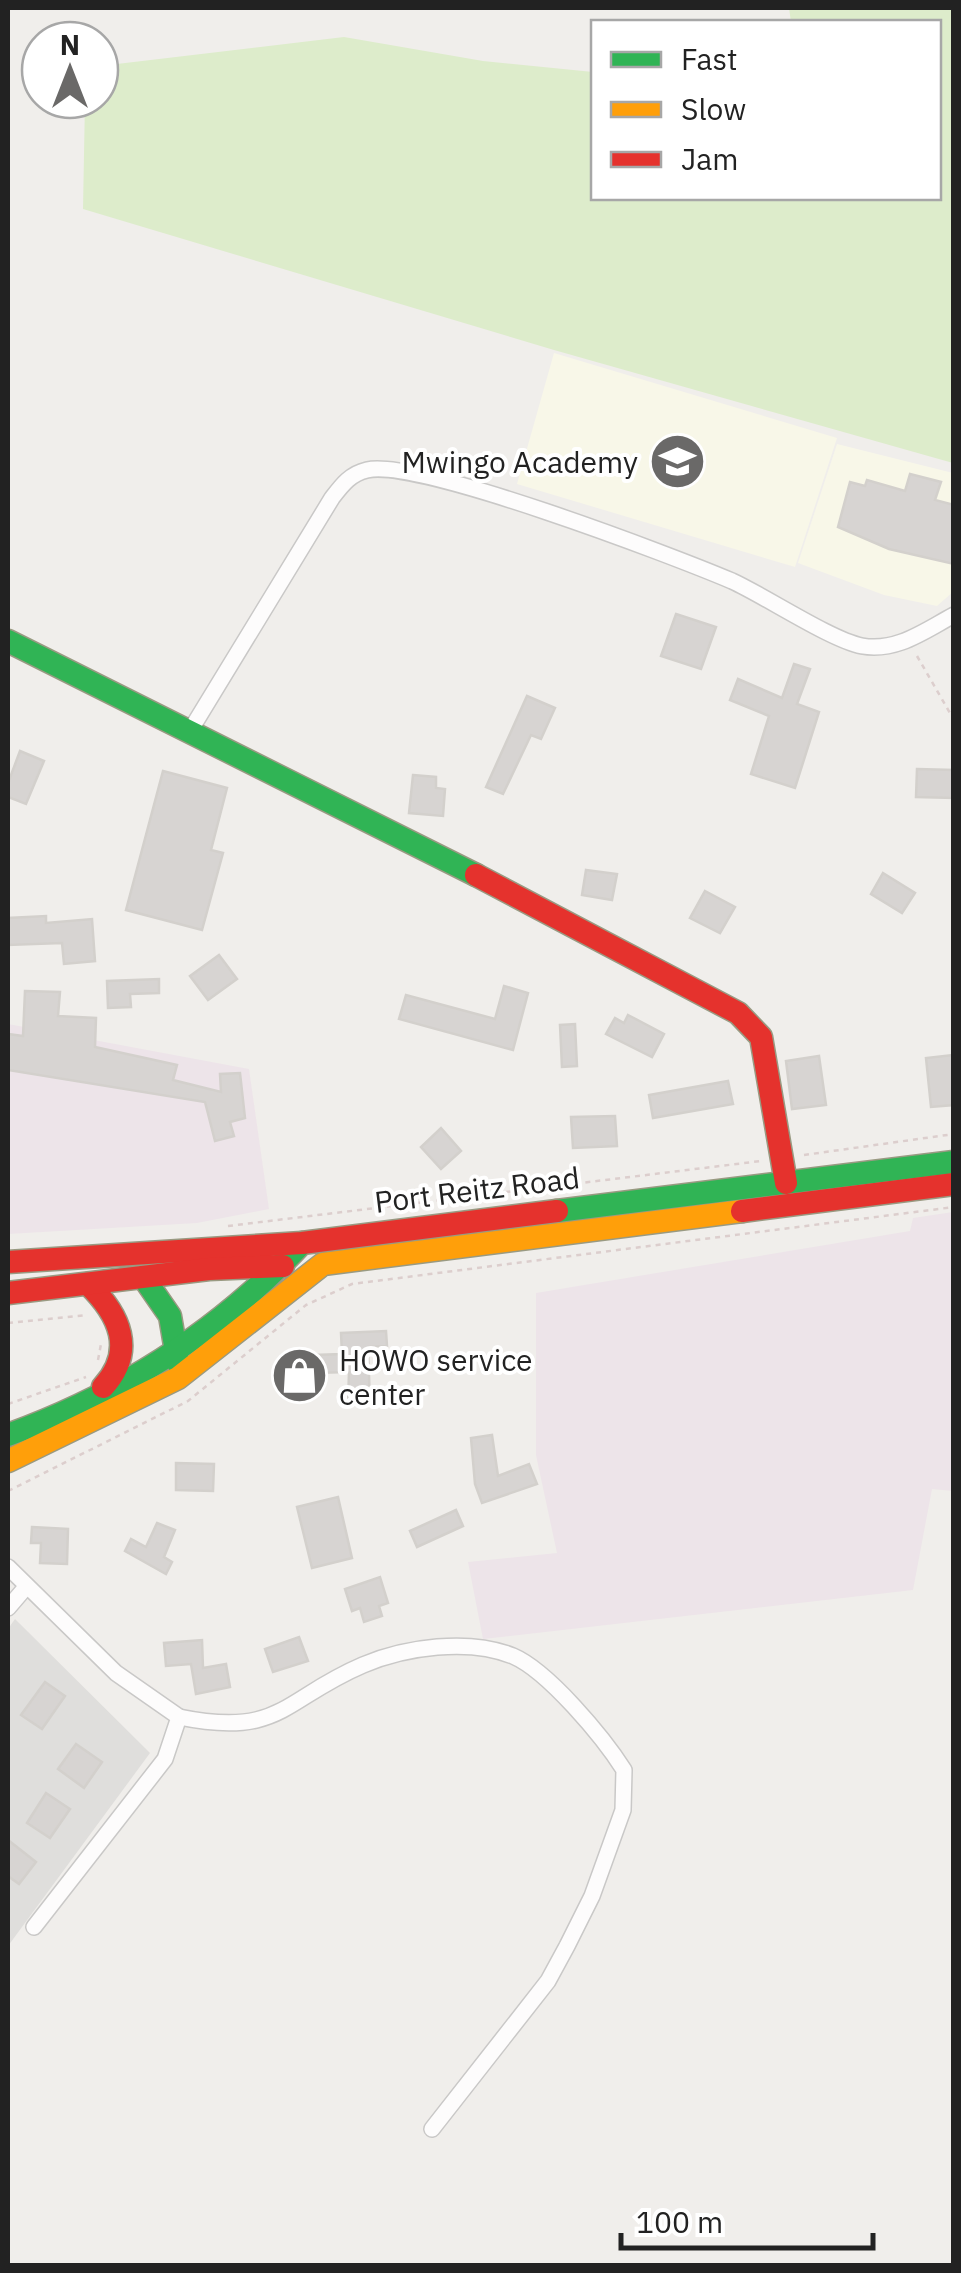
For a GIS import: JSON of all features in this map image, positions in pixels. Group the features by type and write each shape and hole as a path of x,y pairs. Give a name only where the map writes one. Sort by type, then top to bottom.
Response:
{"main road":[{"path":"8,641 596,935 738,1013 761,1037 786,1183"},
{"name":"Port Reitz Road","path":"8,1262 302,1244 954,1162"},
{"path":"8,1461 93,1424 178,1378 324,1264 954,1184"},
{"path":"8,1434 88,1400 178,1350 283,1266 302,1244"},
{"path":"8,1293 210,1268 283,1266"},
{"path":"143,1277 160,1294 178,1350 178,1378"},
{"path":"88,1284 106,1300 119,1321 124,1347 113,1378 88,1400"}],"street":[{"path":"190,730 310,530 348,478 368,469 417,472 552,515 731,581 860,646 899,646 954,615"},
{"path":"283,1266 324,1264"},
{"path":"8,1566 116,1673 180,1718 222,1722 271,1718 362,1665 424,1650 476,1648 514,1656 540,1675 624,1770 623,1810 592,1896 567,1946 548,1981 432,2129"},
{"path":"8,1608 26,1587"},
{"path":"34,1927 164,1759 180,1718"}],"path":[{"path":"899,646 916,656 938,701 954,720"},
{"path":"214,1228 954,1134"},
{"path":"8,1491 188,1401 306,1305 352,1284 954,1207"},
{"path":"8,1323 94,1314"},
{"path":"8,1404 95,1374 102,1338"}],"shaded area":[{"name":"Mwingo Academy","path":"554,353 837,438 795,567 517,484"},
{"path":"837,444 953,473 953,592 937,606 884,595 798,563"},
{"path":"8,1024 249,1069 269,1209 197,1223 8,1234"},
{"path":"953,1212 953,1491 932,1489 913,1590 483,1639 468,1562 557,1553 536,1455 536,1293 910,1231 913,1218"},
{"path":"15,1619 150,1753 8,1946 8,1629"}],"green space":[{"path":"789,8 953,8 953,463 554,350 83,209 85,120 120,120 120,64 344,37 483,61 591,72 591,200 941,200 941,20 791,20"}],"building":[{"path":"910,474 941,482 935,500 954,505 954,564 889,549 838,527 850,482 865,486 867,480 905,491"},
{"path":"676,614 716,627 701,669 661,656"},
{"path":"794,664 810,669 797,704 819,712 795,788 751,774 769,716 730,700 738,679 782,698"},
{"path":"527,696 555,708 541,739 531,735 503,794 486,787"},
{"path":"20,751 44,761 26,804 8,797 8,783"},
{"path":"917,769 954,770 954,798 916,797"},
{"path":"163,771 227,788 211,850 223,853 202,930 126,910"},
{"path":"413,775 436,777 436,788 445,789 443,816 409,813"},
{"path":"586,870 617,874 612,900 582,895"},
{"path":"883,873 915,893 902,913 871,894"},
{"path":"705,891 735,907 720,933 690,918"},
{"path":"46,916 46,923 92,919 95,961 64,964 62,943 8,945 8,918"},
{"path":"219,955 237,979 208,1000 190,976"},
{"path":"159,979 159,993 130,994 131,1007 108,1008 107,981"},
{"path":"504,986 528,993 513,1050 399,1019 406,995 495,1019"},
{"path":"25,991 60,992 58,1016 96,1018 95,1047 177,1065 173,1080 221,1092 220,1074 240,1073 245,1118 230,1122 234,1136 215,1141 205,1102 8,1070 8,1034 23,1036"},
{"path":"628,1015 664,1034 652,1057 606,1034 615,1018 624,1023"},
{"path":"575,1024 577,1066 562,1067 560,1025"},
{"path":"954,1055 954,1105 931,1107 926,1058"},
{"path":"819,1056 826,1105 792,1109 786,1061"},
{"path":"728,1081 733,1104 653,1118 649,1095"},
{"path":"615,1116 617,1146 573,1148 571,1117"},
{"path":"441,1128 461,1151 441,1169 421,1147"},
{"path":"386,1331 387,1346 368,1347 370,1404 348,1404 349,1372 314,1373 314,1355 342,1354 341,1333"},
{"path":"313,1363 314,1385 285,1386 284,1365"},
{"path":"492,1435 498,1476 529,1464 537,1484 482,1503 475,1484 471,1438"},
{"path":"176,1463 214,1464 213,1491 176,1490"},
{"path":"338,1497 352,1558 312,1568 297,1507"},
{"path":"456,1510 463,1526 417,1547 410,1531"},
{"path":"157,1523 175,1530 164,1557 172,1562 166,1574 125,1551 131,1539 146,1547"},
{"path":"32,1527 68,1529 67,1564 40,1563 41,1543 31,1543"},
{"path":"380,1577 388,1603 379,1606 382,1616 364,1622 360,1608 352,1611 345,1589"},
{"path":"299,1637 308,1661 273,1672 265,1649"},
{"path":"202,1640 203,1668 226,1664 230,1687 196,1694 191,1664 166,1666 164,1643"},
{"path":"45,1682 65,1696 42,1729 21,1715"},
{"path":"76,1744 102,1762 84,1788 58,1769"},
{"path":"46,1793 70,1809 50,1838 27,1823"},
{"path":"8,1840 36,1862 19,1884 8,1876"}],"traffic: fast":[{"path":"8,641 476,875"},
{"path":"557,1211 954,1162"},
{"path":"8,1435 90,1400 167,1357 237,1304 302,1243"},
{"path":"143,1277 170,1316 178,1363"}],"traffic: slow":[{"path":"8,1461 178,1378 323,1264 742,1211"}],"traffic: jam":[{"path":"476,875 738,1013 761,1037 786,1183"},
{"path":"742,1211 954,1184"},
{"path":"8,1262 302,1243 557,1211"},
{"path":"8,1293 209,1269 283,1266"},
{"path":"88,1284 108,1308 120,1334 119,1360 103,1387"}],"place":[{"name":"Mwingo Academy","path":"677,461"},
{"name":"HOWO service center","path":"300,1376"}]}
